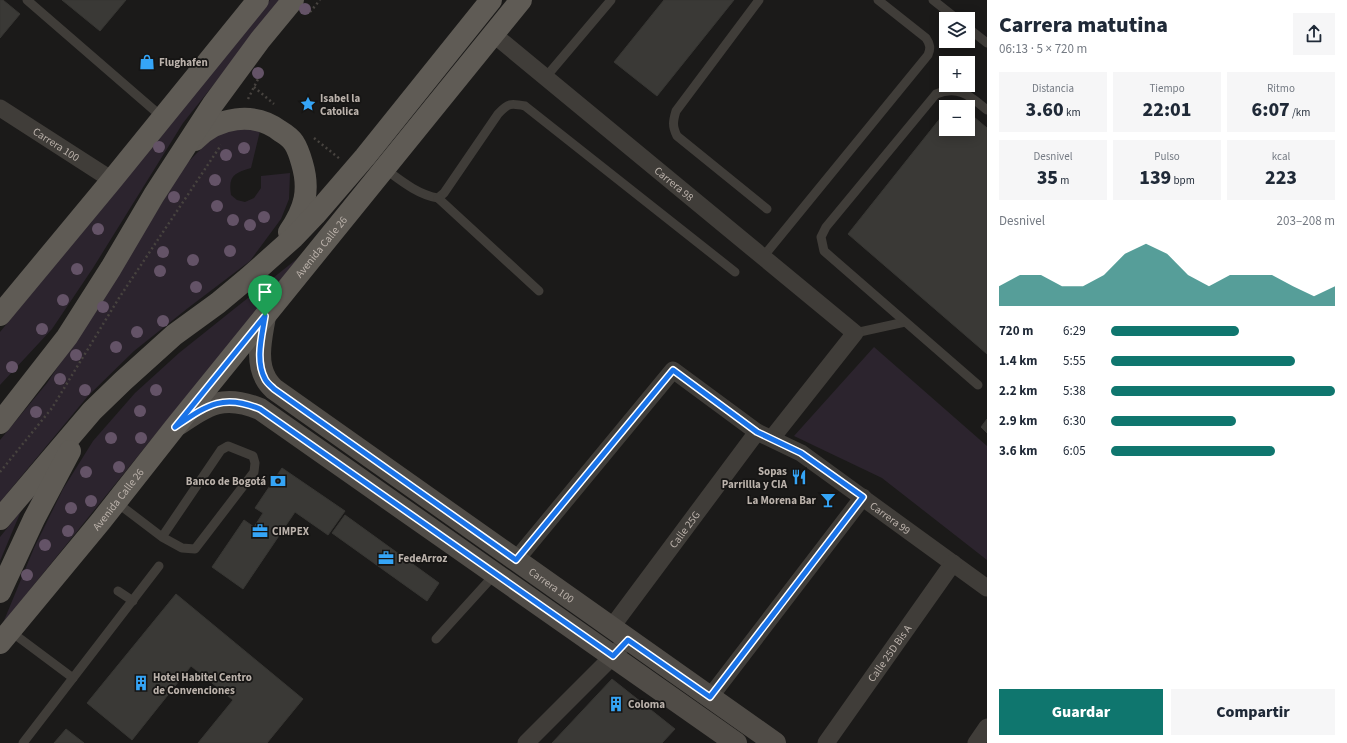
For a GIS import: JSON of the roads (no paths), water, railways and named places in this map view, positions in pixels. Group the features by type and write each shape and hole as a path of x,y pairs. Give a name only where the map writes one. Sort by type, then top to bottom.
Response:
{"main road":[{"path":"0,315 258,0"},
{"path":"0,423 67,337 213,104 260,40 293,0"},
{"path":"0,519 92,411 123,381 169,339 218,303 271,259 315,215 342,185 491,0"},
{"name":"Avenida Calle 26","path":"5,637 116,502 521,0"},
{"path":"182,153 208,128 219,123 238,119 251,118 264,122 277,128 294,143 300,154 304,168 306,193 299,218 271,259"},
{"name":"Carrera 100","path":"265,316 260,359 266,379 274,389 775,743"},
{"path":"0,398 67,337"},
{"path":"175,427 199,411 220,402 225,401 248,404 260,409 736,743"},
{"path":"0,592 46,495 92,411"}],"street":[{"name":"Carrera 98","path":"493,34 855,334"},
{"name":"Carrera 100","path":"0,108 112,180"},
{"name":"Calle 25G","path":"526,743 613,656 620,634 765,435 855,334"},
{"name":"Carrera 99","path":"516,560 673,370 765,435 801,453 987,588"},
{"path":"710,697 863,497"},
{"name":"Calle 25D Bis A","path":"826,743 953,563"},
{"path":"976,743 987,727"}],"lane":[{"path":"27,0 162,117"},
{"path":"545,78 611,0"},
{"path":"759,0 676,111 674,129 677,136 767,209"},
{"path":"763,257 928,55 930,43 926,38 878,0"},
{"path":"933,0 948,12"},
{"path":"975,34 987,43"},
{"path":"978,385 824,251 821,237 826,227 936,94 945,91 957,91 970,96 987,110"},
{"path":"438,198 444,193 498,114 506,106 515,104 525,106 735,272"},
{"path":"385,169 400,180 428,196 438,198 539,291"},
{"path":"855,334 905,322"},
{"path":"116,502 162,537 182,548 195,549 254,472 255,463 253,456 228,446 221,450 162,537"},
{"path":"23,743 159,566"},
{"path":"436,639 496,574"},
{"path":"118,592 133,601"},
{"path":"5,637 73,678"}],"place":[{"name":"Flughafen","path":"147,62"},
{"name":"Isabel la Catolica","path":"308,104"},
{"name":"Sopas Parrillla y CIA","path":"799,477"},
{"name":"Banco de Bogotá","path":"278,481"},
{"name":"La Morena Bar","path":"828,500"},
{"name":"CIMPEX","path":"260,531"},
{"name":"FedeArroz","path":"386,558"},
{"name":"Hotel Habitel Centro de Convenciones","path":"141,683"},
{"name":"Coloma","path":"616,704"}]}
